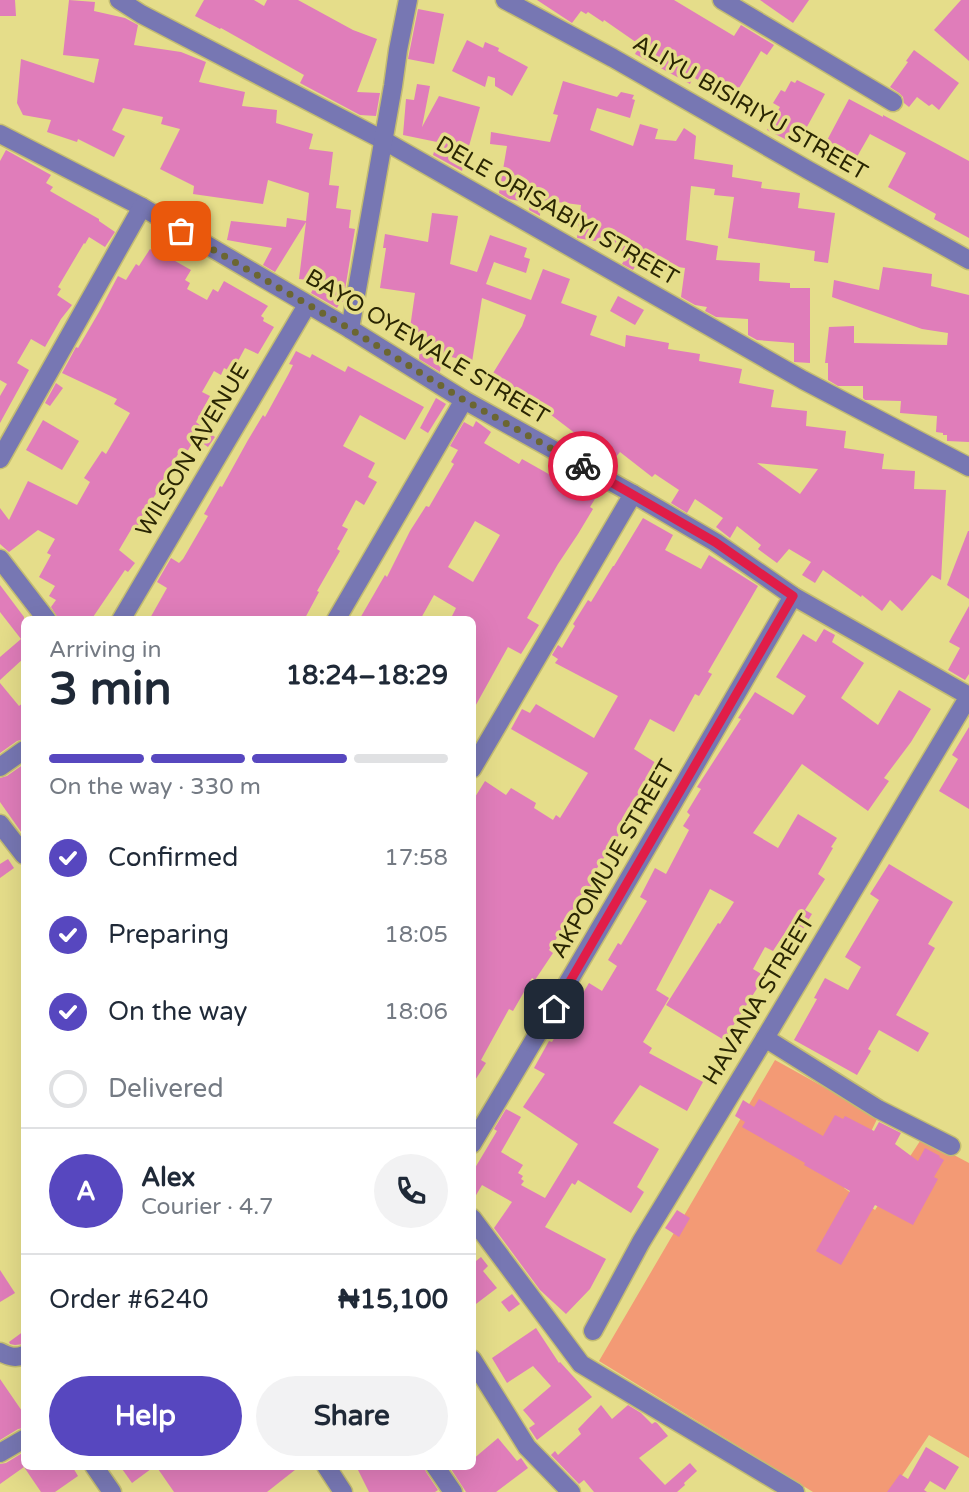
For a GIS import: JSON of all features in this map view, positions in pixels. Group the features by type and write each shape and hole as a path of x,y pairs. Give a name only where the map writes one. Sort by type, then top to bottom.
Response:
{"street":[{"name":"DELE ORISABIYI STREET","path":"119,0 383,140 803,380 969,467"},
{"path":"350,329 408,0"},
{"name":"ALIYU BISIRIYU STREET","path":"505,0 613,58 969,260"},
{"path":"722,0 893,102"},
{"name":"BAYO OYEWALE STREET","path":"0,134 142,208 350,329 464,400 715,542 793,596 969,696"},
{"path":"0,459 142,208"},
{"name":"WILSON AVENUE","path":"123,616 307,305"},
{"path":"338,616 464,400"},
{"path":"476,762 633,494"},
{"path":"0,559 44,616"},
{"name":"AKPOMUJE STREET","path":"476,1137 581,963 793,596"},
{"name":"HAVANA STREET","path":"593,1331 640,1242 969,696"},
{"path":"0,767 21,752"},
{"path":"0,824 21,851"},
{"path":"765,1038 878,1109 951,1146"},
{"path":"476,1223 581,1364 794,1492"},
{"path":"0,1352 8,1356 21,1356"},
{"path":"476,1365 527,1447 571,1492"},
{"path":"0,1453 21,1441"},
{"path":"97,1470 112,1492"},
{"path":"328,1470 342,1492"},
{"path":"438,1470 453,1492"}],"shaded area":[{"path":"775,1060 878,1117 844,1188 875,1210 922,1138 969,1163 969,1458 929,1435 891,1492 813,1492 599,1361"}],"building":[{"path":"0,0 15,0 16,16 0,16"},
{"path":"69,0 95,2 94,11 125,18 138,25 134,45 181,52 206,62 199,82 245,92 242,106 277,110 276,123 313,134 309,149 333,152 329,185 339,186 336,208 351,210 349,228 355,229 343,302 341,301 337,308 311,293 317,281 299,279 306,222 275,272 263,265 272,248 227,240 231,221 286,227 287,218 306,221 309,193 268,180 263,204 193,194 194,186 160,169 180,129 161,124 163,117 123,108 112,130 125,136 114,157 78,139 77,142 47,132 51,120 23,115 17,103 21,59 94,83 99,59 63,55"},
{"path":"204,0 254,0 264,6 267,0 298,0 353,30 377,39 357,92 380,93 376,116 360,115 300,83 304,75 195,16"},
{"path":"537,0 674,0 734,36 741,25 774,45 767,55 761,51 732,100 693,77 690,84 635,54 640,45 604,20 603,22 588,12 586,14 581,11 572,23"},
{"path":"760,0 809,0 793,23"},
{"path":"961,0 969,0 969,61 934,30"},
{"path":"418,9 444,14 434,64 408,59"},
{"path":"467,40 483,48 485,42 499,48 498,51 528,67 512,96 495,86 495,78 488,76 485,87 452,71"},
{"path":"914,50 959,83 939,110 917,97 909,107 904,103 903,97 890,87"},
{"path":"797,80 825,94 797,145 767,130 780,107 773,103 781,90 785,92 791,81 795,83"},
{"path":"563,81 617,97 621,92 634,95 630,118 597,108 590,130 633,146 640,124 658,129 655,139 676,141 684,128 696,136 694,159 733,165 732,177 762,182 761,188 800,193 798,208 835,213 828,263 814,261 815,251 728,238 734,197 714,195 715,189 691,186 686,240 718,246 716,260 760,263 759,281 790,283 790,288 810,288 810,363 794,362 794,343 757,340 748,335 748,319 716,317 705,311 707,307 695,305 681,297 685,268 638,262 633,270 622,264 629,252 613,250 613,244 577,238 581,205 541,200 540,216 529,210 530,203 509,199 499,193 507,146 490,144 491,132 550,142 558,115 553,114"},
{"path":"417,84 430,86 422,127 439,96 480,107 462,171 433,155 437,142 403,135 406,99 414,100"},
{"path":"849,99 969,161 969,238 934,219 936,214 888,187 906,153 870,134 854,162 824,146"},
{"path":"6,150 51,175 46,183 53,187 50,191 99,219 115,232 105,247 89,237 84,243 58,287 61,289 57,295 72,305 45,347 31,339 17,363 29,370 0,423 0,396 7,384 0,380 0,161"},
{"path":"432,213 458,216 450,264 477,272 490,235 527,248 524,257 530,259 526,273 494,262 486,284 531,300 543,269 570,279 561,303 597,316 590,335 625,347 626,335 669,343 668,349 700,354 699,361 742,369 739,383 774,390 771,407 807,411 806,426 846,431 844,448 884,454 882,469 915,471 914,489 946,490 941,580 932,575 902,611 890,600 882,611 823,570 815,583 802,575 811,562 789,549 777,563 758,549 761,545 737,526 730,538 716,527 723,518 695,499 687,513 671,503 679,490 655,474 652,477 620,452 615,458 596,443 593,447 542,408 490,378 526,315 482,298 472,362 443,355 440,372 419,359 420,344 408,342 415,293 380,288 386,248 383,248 385,234 428,242","holes":["757,463 818,469 800,494"]},
{"path":"150,249 160,255 161,253 191,270 185,280 190,283 187,289 207,300 213,289 218,292 224,281 268,306 261,316 263,321 274,327 258,354 245,348 232,372 224,368 221,375 214,371 202,392 210,396 196,422 215,437 208,447 195,438 187,452 181,449 136,530 132,528 119,550 135,563 128,572 125,570 94,616 57,616 51,607 56,600 49,596 55,586 39,577 51,555 47,553 55,539 38,530 9,552 0,544 0,508 9,520 28,481 77,505 90,482 84,478 102,451 106,454 130,413 114,404 117,399 62,373 118,276 126,280 136,264 139,266"},
{"path":"883,267 932,274 931,286 969,295 969,442 947,441 947,435 936,432 937,416 900,413 901,401 865,400 863,386 838,386 828,380 828,363 825,363 829,327 854,326 854,343 947,345 948,333 922,329 832,297 834,280 879,290"},
{"path":"618,296 644,310 635,325 610,311"},
{"path":"296,351 310,358 312,354 345,372 348,366 424,407 405,440 360,415 343,446 375,463 368,477 377,482 364,505 356,500 342,526 348,529 337,549 340,551 306,616 151,616 167,588 157,582 171,558 179,563 183,559 208,516 204,514 288,375 293,365 289,364"},
{"path":"56,383 63,388 50,406 45,403"},
{"path":"436,398 446,404 428,433 420,428"},
{"path":"43,420 79,441 62,470 26,450"},
{"path":"476,421 491,432 484,443 519,464 522,459 554,477 558,469 598,494 590,507 593,509 527,618 539,625 521,654 508,647 476,705 476,616 452,616 456,608 434,595 422,616 361,616 385,575 387,577 410,531 426,506 429,507 454,464 451,462 458,450 450,446 464,422 473,427","holes":["475,521 500,535 473,582 448,567"]},
{"path":"643,518 673,535 665,550 701,569 709,555 758,586 708,672 712,674 699,696 695,694 674,732 650,719 634,749 656,763 628,814 631,816 590,879 605,888 596,903 584,896 549,950 553,953 535,980 532,978 513,1011 509,1009 481,1060 486,1063 476,1079 476,796 485,781 506,795 511,788 536,803 534,808 553,820 556,815 560,818 588,773 511,729 522,709 530,713 536,704 594,738 618,696 555,663 558,659 552,655 558,645 562,648 588,600 591,602"},
{"path":"969,531 969,599 947,585"},
{"path":"0,585 23,616 21,616 21,639 0,612"},
{"path":"969,606 969,674 965,680 948,670 960,648 949,642"},
{"path":"824,629 835,635 832,642 864,663 841,698 878,725 899,690 931,709 884,778 889,781 868,811 802,764 753,833 778,848 798,814 837,838 818,874 825,879 805,910 812,914 801,932 790,925 773,951 765,947 753,969 765,976 724,1040 666,1005 734,902 710,889 656,990 669,998 643,1042 652,1048 649,1053 703,1082 687,1111 640,1085 613,1123 659,1149 637,1187 644,1192 631,1213 578,1180 575,1185 572,1183 545,1227 606,1259 590,1289 566,1314 540,1290 494,1228 512,1202 482,1185 476,1195 476,1166 497,1131 494,1129 506,1109 521,1117 501,1152 523,1165 518,1173 523,1176 521,1185 545,1198 578,1144 523,1107 545,1074 534,1068 589,983 602,991 617,966 608,960 618,943 621,945 647,901 640,897 655,868 666,874 689,830 683,826 690,815 687,812 701,789 697,787 741,719 738,718 755,692 793,715 806,696 776,677 803,634 816,642"},
{"path":"21,639 21,661 0,680 0,657"},
{"path":"0,683 19,706 21,704 21,740 0,753"},
{"path":"969,727 969,809 939,791 958,759 952,755"},
{"path":"21,766 21,832 0,802 0,778"},
{"path":"8,859 14,868 0,878 0,864"},
{"path":"889,864 953,902 928,944 935,948 896,1015 929,1033 918,1052 879,1030 857,1075 794,1040 817,999 814,998 825,978 848,990 861,967 845,957 879,900 870,894"},
{"path":"759,1099 823,1136 835,1115 843,1119 845,1116 874,1131 879,1122 901,1133 895,1144 918,1161 925,1148 940,1156 944,1160 934,1177 938,1179 913,1225 875,1205 841,1265 816,1251 850,1191 742,1127 745,1122 735,1116 743,1100 754,1107"},
{"path":"677,1210 690,1218 679,1237 665,1228"},
{"path":"481,1257 488,1266 483,1271 497,1288 476,1304 476,1261"},
{"path":"0,1270 15,1293 0,1302"},
{"path":"512,1294 520,1304 509,1312 501,1302"},
{"path":"536,1328 559,1363 592,1397 537,1440 529,1428 535,1424 523,1410 551,1386 533,1366 507,1383 492,1358"},
{"path":"21,1333 21,1344 9,1342"},
{"path":"0,1379 21,1410 21,1428 0,1440"},
{"path":"601,1405 612,1419 628,1405 652,1424 657,1423 668,1436 639,1458 665,1485 690,1463 697,1471 677,1492 594,1492 584,1480 579,1484 551,1455 555,1451 558,1455 581,1434 578,1429"},
{"path":"498,1438 517,1461 521,1458 528,1468 496,1492 466,1492 452,1470 476,1470 476,1457"},
{"path":"926,1447 959,1467 945,1490 930,1481 924,1490 927,1492 887,1492 900,1474 908,1479"},
{"path":"21,1454 21,1469 0,1484 0,1464"},
{"path":"26,1470 74,1470 78,1476 55,1492 41,1492"},
{"path":"123,1470 150,1470 132,1483"},
{"path":"159,1470 295,1470 267,1492 174,1492"},
{"path":"358,1470 425,1470 438,1490 435,1492 369,1492"}],"way so far":[{"path":"181,231 350,329 464,400 583,466"}],"route":[{"path":"554,1009 793,596 715,542 583,466"}]}
